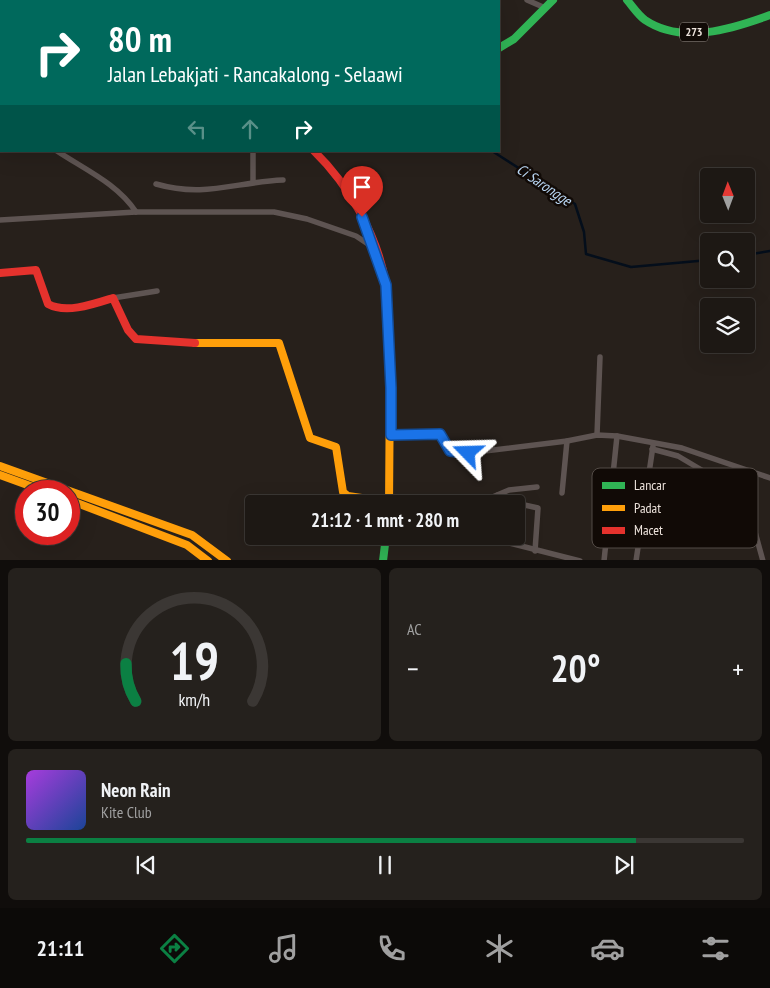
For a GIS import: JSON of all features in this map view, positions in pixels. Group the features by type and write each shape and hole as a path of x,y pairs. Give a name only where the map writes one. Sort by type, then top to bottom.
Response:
{"main road":[{"path":"500,47 514,39 543,7 553,0"},
{"name":"273","path":"626,0 646,21 675,32 703,32 734,28 770,15"},
{"path":"315,152 346,188 362,217 383,271 387,293 391,388 389,495"},
{"path":"0,273 36,270 48,304 56,308 98,303 114,298 128,330 136,339 193,343 280,343 310,438 336,447 343,492 347,495"},
{"path":"0,466 192,535 227,560"},
{"path":"0,475 15,480"},
{"path":"80,504 188,545 208,560"},
{"path":"383,560 385,545"}],"street":[{"path":"526,0 543,7"},
{"path":"58,152 116,190 129,200 136,212"},
{"path":"253,152 253,182"},
{"path":"156,184 176,189 198,191 253,182 283,180"},
{"path":"0,220 136,212 274,212 307,219 356,236 374,248"},
{"path":"114,298 157,291"},
{"path":"597,435 600,357"},
{"path":"391,435 436,433 442,436 450,451 468,453 568,441 597,435 617,436 670,453 700,468"},
{"path":"614,468 617,436"},
{"path":"562,493 568,441"},
{"path":"653,447 682,448 741,468"},
{"path":"650,468 653,447"},
{"path":"670,453 682,448"},
{"path":"758,474 770,478"},
{"path":"498,495 509,490 537,487"},
{"path":"525,505 538,508 535,551"},
{"path":"758,538 763,560"},
{"path":"514,545 580,560"}],"waterway":[{"name":"Ci Sarongge","path":"494,152 575,204 584,232 586,254 631,267 700,261"},
{"name":"Ci Sarongge","path":"755,254 770,251"}],"traffic: fast":[{"path":"500,47 514,39 553,0"},
{"path":"627,0 645,20 659,28 675,32 691,33 724,29 770,15"},
{"path":"383,560 385,545"}],"traffic: slow":[{"path":"195,343 279,343 310,438 336,447 343,492 347,495"},
{"path":"389,495 390,377"},
{"path":"0,466 192,535 226,560"},
{"path":"0,475 15,480"},
{"path":"80,504 187,545 207,560"}],"traffic: jam":[{"path":"315,152 339,179 350,195 369,230 376,248 388,296 390,377"},
{"path":"0,273 36,270 48,304 55,307 80,307 113,298 128,330 136,339 195,343"}],"route":[{"path":"362,217 380,262 386,285 391,388 391,435 436,433 442,436 450,451 468,453"}]}
